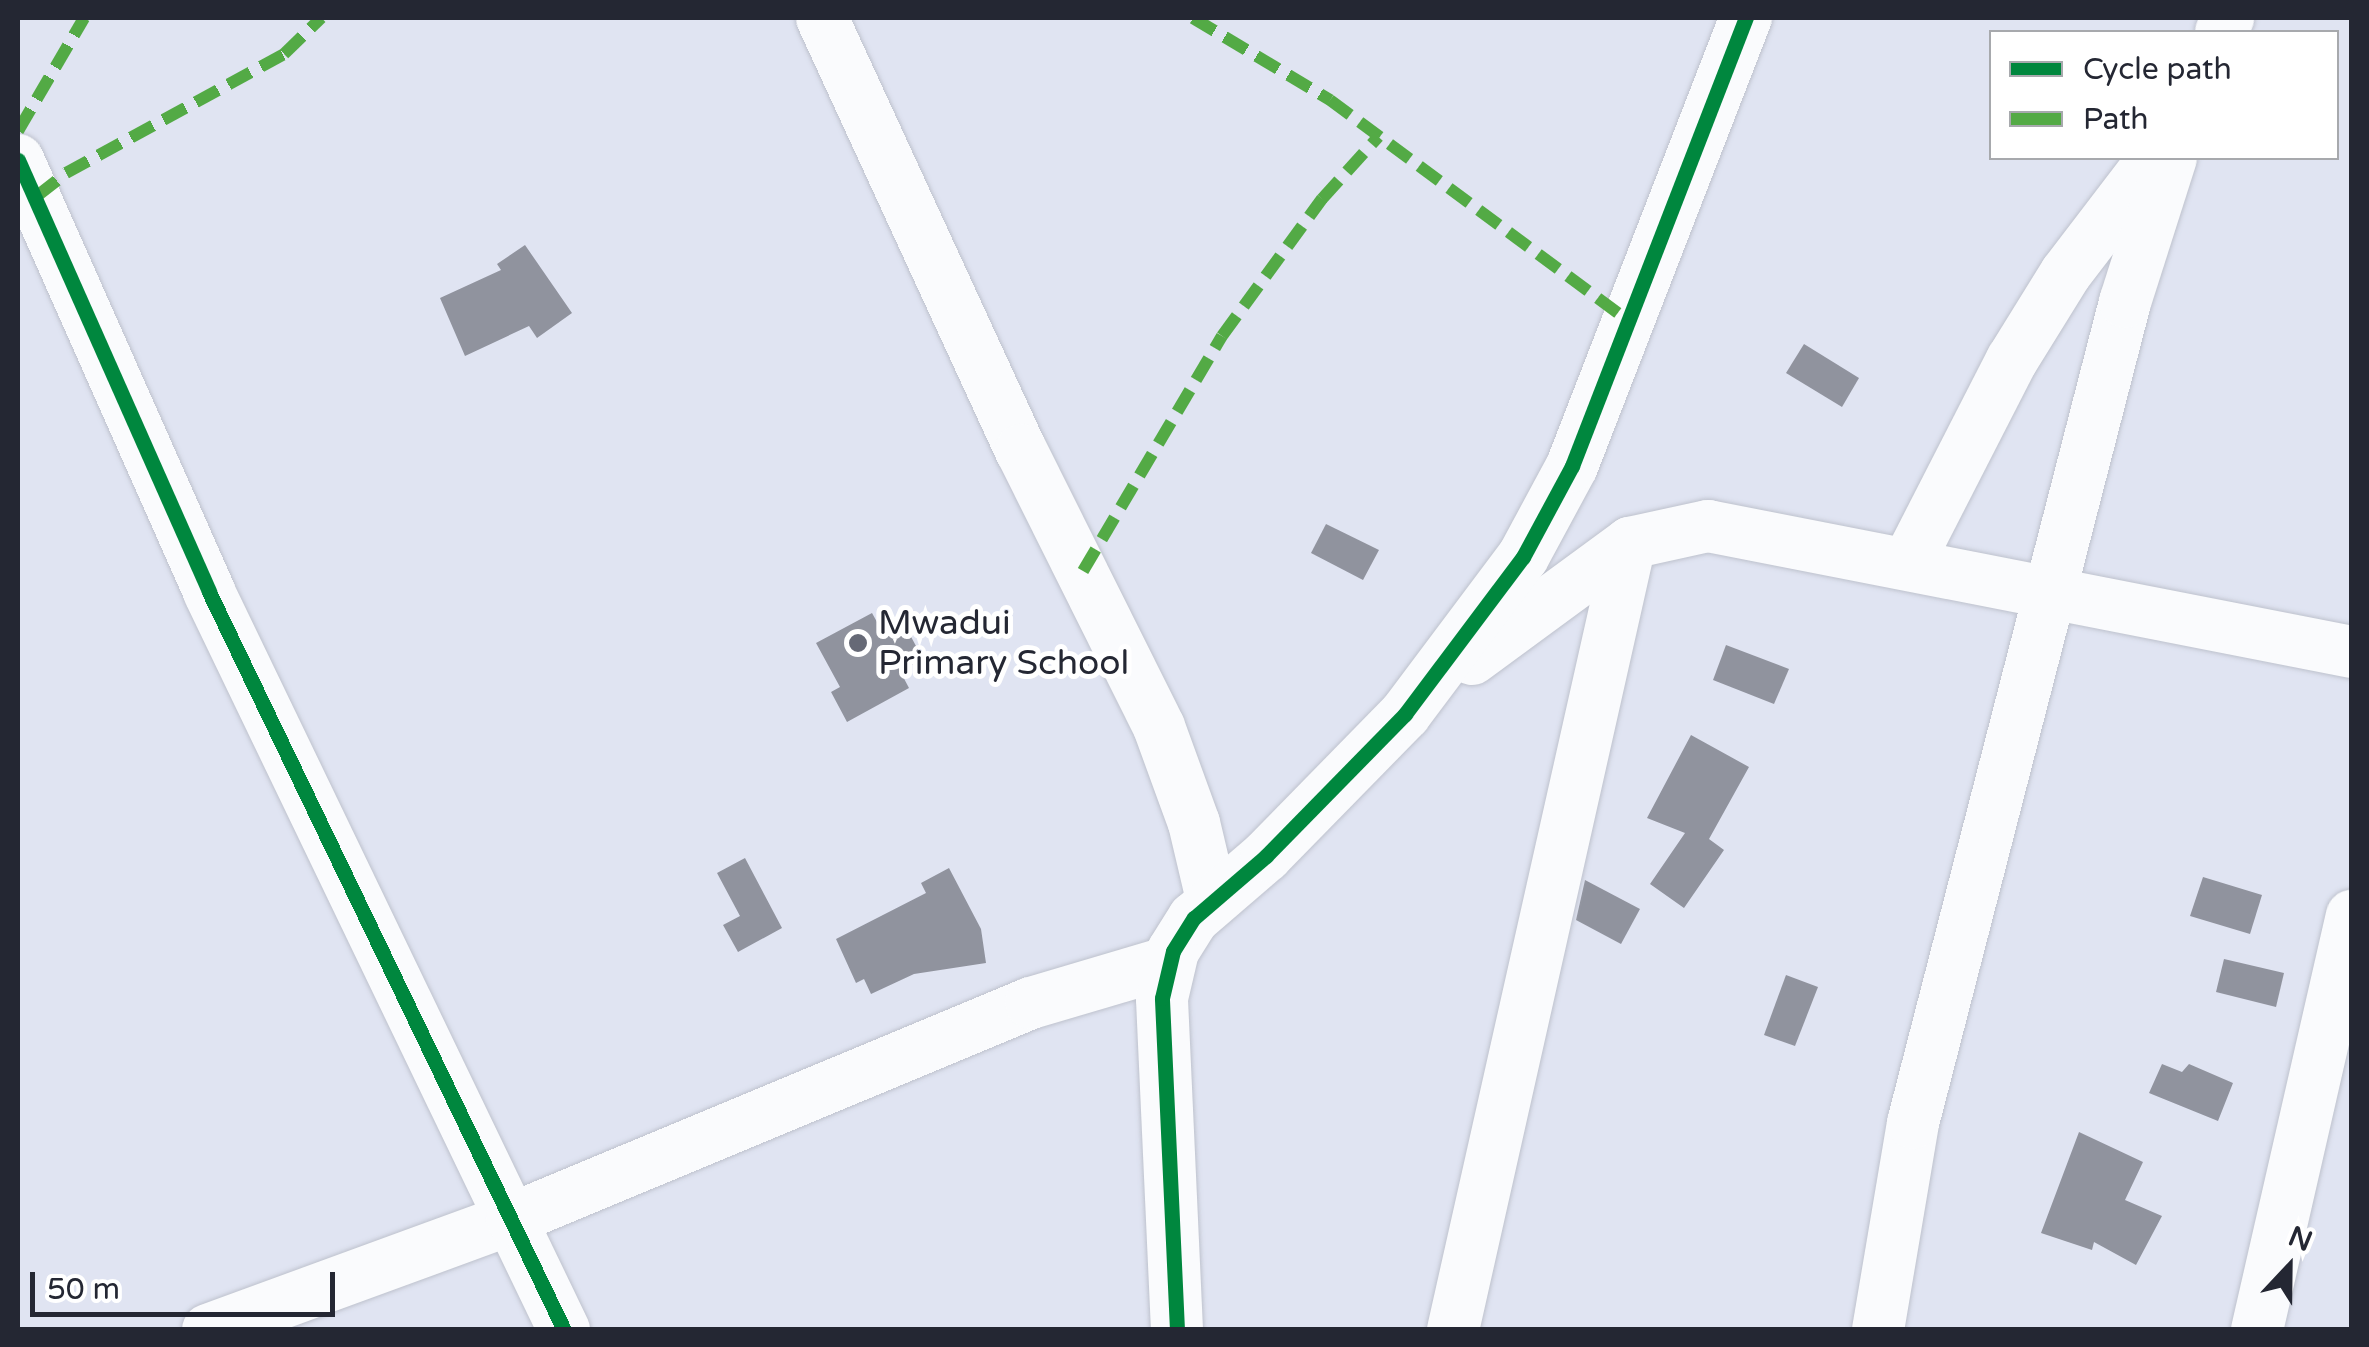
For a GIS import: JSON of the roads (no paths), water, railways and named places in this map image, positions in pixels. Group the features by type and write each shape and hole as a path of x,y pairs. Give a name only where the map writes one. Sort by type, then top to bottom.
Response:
{"street":[{"path":"822,18 1021,450 1159,728 1194,823 1212,899"},
{"path":"1405,714 1523,557 1572,466 1746,18"},
{"path":"18,160 209,592 564,1330"},
{"path":"1908,560 2012,360 2066,274 2152,160"},
{"path":"1878,1330 1913,1123 2125,302 2170,160"},
{"path":"1177,1330 1162,998 1169,962 1212,899 1266,856 1405,714 1561,588 1630,543 1708,526 1908,560 2352,652"},
{"path":"1453,1330 1630,543"},
{"path":"2257,1330 2352,916"},
{"path":"208,1330 512,1219 1030,1003 1169,962"}],"place":[{"name":"Mwadui Primary School","path":"858,643"}]}
